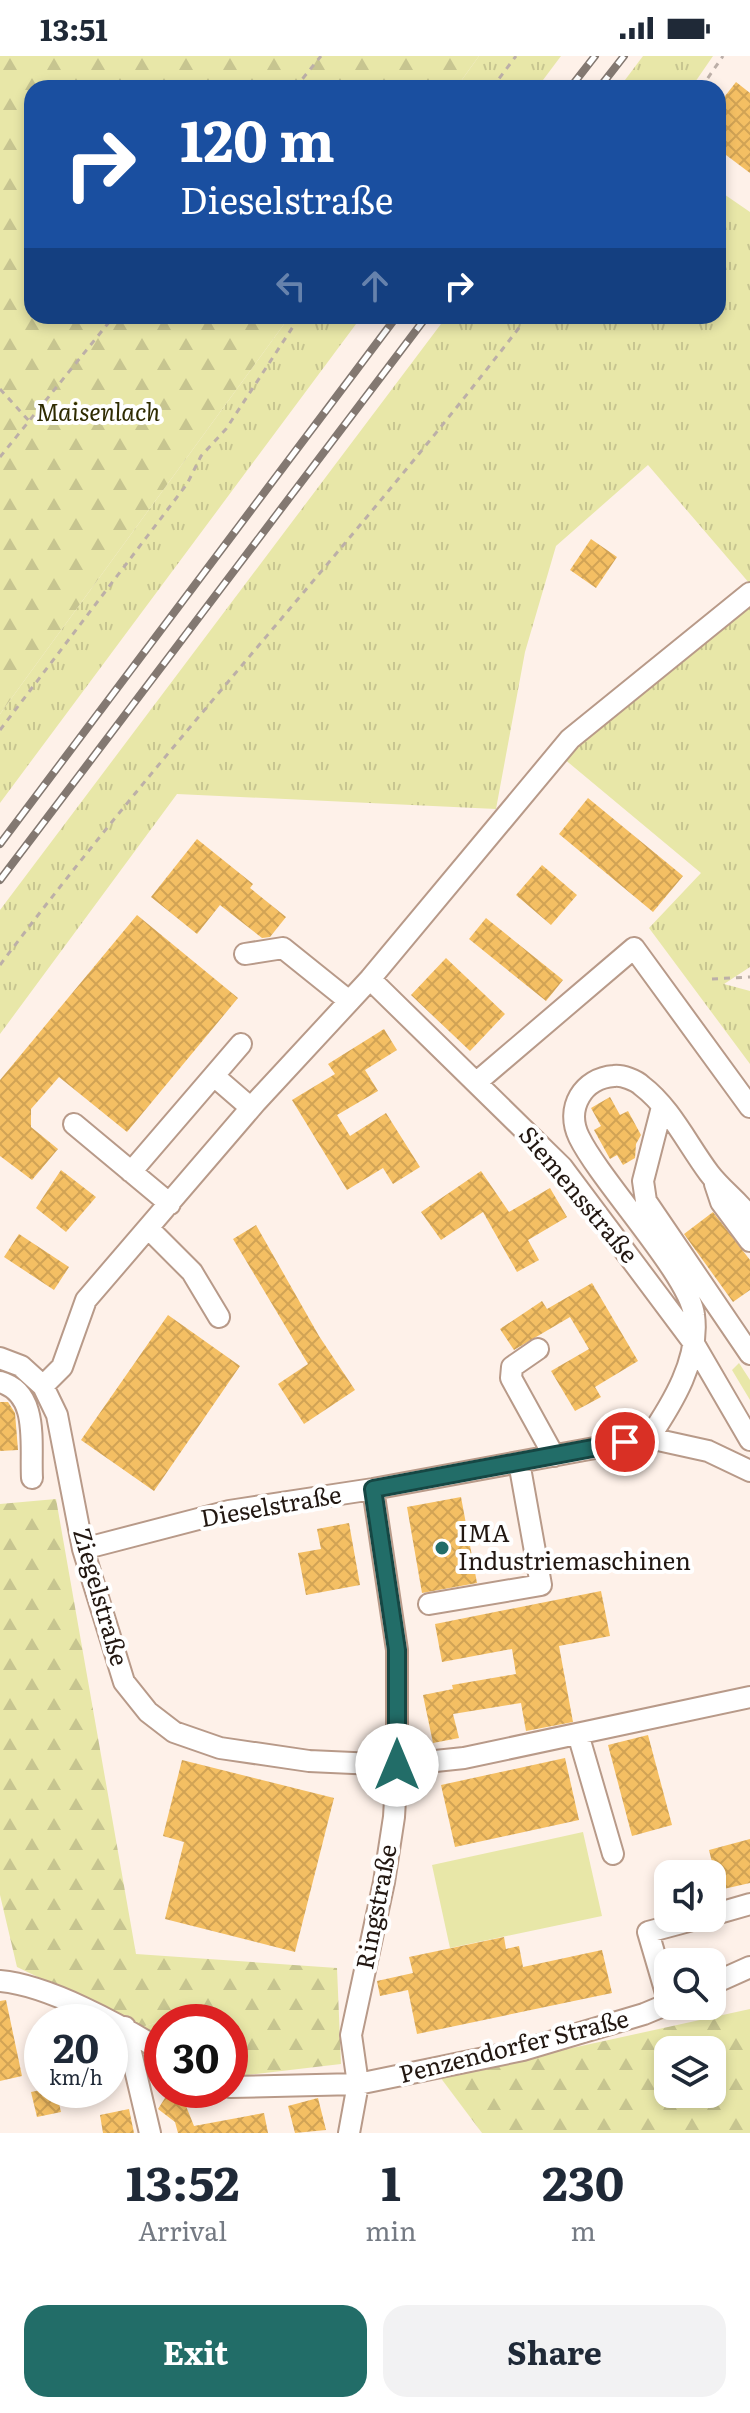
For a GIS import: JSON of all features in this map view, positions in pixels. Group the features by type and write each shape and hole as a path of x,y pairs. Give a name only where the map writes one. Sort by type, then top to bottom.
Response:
{"street":[{"path":"0,1358 21,1366 43,1386 62,1367 86,1300 251,1108 370,979 570,739 750,593"},
{"path":"245,954 283,948 349,1001"},
{"path":"478,1081 634,948 750,1107"},
{"name":"Siemensstraße","path":"370,979 478,1081 562,1167 693,1342 750,1440"},
{"path":"131,1172 241,1044"},
{"path":"649,1438 676,1398 693,1342 695,1314 683,1285 615,1194 578,1134 573,1110 581,1092 597,1079 618,1075 641,1084 662,1107 712,1176 736,1198 750,1217"},
{"path":"214,1076 251,1108"},
{"path":"662,1107 643,1181 646,1201 750,1354"},
{"path":"74,1124 170,1204"},
{"path":"712,1176 721,1202 750,1241"},
{"path":"149,1229 192,1272 219,1317"},
{"path":"538,1349 512,1367 511,1378 554,1456"},
{"path":"0,1382 21,1393 29,1408 32,1478"},
{"name":"Ziegelstraße","path":"43,1386 57,1415 83,1549 124,1682 148,1712 174,1732 220,1748 309,1761 397,1765 464,1758 750,1697"},
{"name":"Dieselstraße","path":"83,1549 229,1511 373,1489 649,1438 708,1451 750,1471"},
{"path":"429,1604 541,1585 519,1462"},
{"name":"Ringstraße","path":"349,2133 358,2084 351,2035 384,1882 394,1817 397,1765 397,1650 373,1489"},
{"path":"578,1734 613,1854"},
{"path":"726,1911 750,1904"},
{"path":"654,1930 648,1932 654,1953"},
{"path":"726,1978 750,1967"},
{"path":"0,1981 19,1983 70,2004"},
{"name":"Penzendorfer Straße","path":"248,2087 358,2084 523,2050 654,2009"},
{"path":"128,2040 150,2133"}],"path":[{"path":"302,80 321,56"},
{"path":"498,80 516,56"},
{"path":"706,80 723,56"},
{"path":"0,457 108,324"},
{"path":"0,730 187,484 201,456 226,429 295,324"},
{"path":"0,965 85,851 452,416 522,324"},
{"path":"0,389 30,422"},
{"path":"712,979 750,977"}],"green space":[{"name":"Maisenlach","path":"0,56 479,56 462,80 24,80 24,324 284,324 0,714"},
{"path":"479,56 561,56 543,80 462,80"},
{"path":"643,56 713,56 696,80 625,80"},
{"path":"726,196 750,212 750,584 648,465 556,546 525,652 496,809 177,794 0,1034 0,910 441,324 726,324"},
{"path":"284,324 356,324 0,803 0,714"},
{"path":"750,585 750,967 724,984 750,991 750,1064 649,928 701,873 551,748"},
{"path":"739,1363 750,1380 750,1400 732,1370"},
{"path":"56,1499 136,1954 337,1968 341,2064 248,2075 248,2004 144,2004 142,2027 128,2020 128,2004 94,2004 17,1967 0,1895 0,1504"},
{"path":"583,1832 602,1916 450,1948 432,1865"},
{"path":"750,2009 750,2133 482,2133 440,2077 700,2020 726,2020 726,2014"}],"building":[{"path":"736,82 750,93 750,173 726,155 726,95"},
{"path":"591,539 617,557 596,588 570,570"},
{"path":"588,798 683,876 653,912 559,834"},
{"path":"197,839 253,884 250,888 286,917 270,937 262,938 220,905 197,934 151,897"},
{"path":"542,865 577,895 551,925 516,895"},
{"path":"137,915 238,998 127,1132 59,1077 31,1109 31,1127 58,1149 32,1180 0,1156 0,1080"},
{"path":"486,918 563,980 546,1001 469,939"},
{"path":"446,958 505,1014 470,1051 411,995"},
{"path":"384,1029 397,1050 365,1070 378,1091 337,1115 350,1136 386,1113 420,1167 393,1184 383,1168 347,1190 292,1100 335,1074 328,1064"},
{"path":"610,1097 620,1115 628,1111 641,1135 636,1144 635,1158 623,1165 617,1155 610,1159 594,1130 601,1126 591,1108"},
{"path":"61,1170 96,1197 66,1232 36,1208"},
{"path":"481,1171 509,1212 550,1188 567,1217 528,1240 539,1260 517,1272 483,1212 441,1240 421,1212"},
{"path":"713,1212 750,1260 750,1290 733,1302 684,1234"},
{"path":"256,1225 319,1336 355,1390 304,1424 278,1384 308,1364 233,1239"},
{"path":"19,1234 69,1267 54,1290 4,1257"},
{"path":"592,1283 638,1361 595,1387 601,1397 575,1411 551,1371 589,1349 570,1317 514,1350 500,1329 542,1301 547,1309"},
{"path":"168,1315 240,1366 154,1491 81,1440"},
{"path":"0,1402 8,1402 15,1413 18,1450 0,1451"},
{"name":"IMA Industriemaschinen","path":"461,1497 477,1583 422,1593 407,1507"},
{"path":"349,1523 360,1585 306,1595 298,1553 321,1549 317,1529"},
{"path":"601,1591 610,1636 559,1646 573,1722 526,1731 521,1703 453,1714 459,1738 433,1743 423,1695 453,1689 452,1685 516,1674 512,1649 442,1662 435,1624"},
{"path":"648,1735 672,1825 632,1836 608,1745"},
{"path":"565,1758 579,1820 455,1847 441,1785"},
{"path":"182,1760 334,1798 295,1952 165,1919 184,1842 163,1836"},
{"path":"750,1839 750,1883 726,1888 726,1860 712,1860 709,1850"},
{"path":"504,1937 506,1949 519,1946 523,1967 602,1950 612,1993 417,2034 408,1990 380,1996 377,1981 413,1973 409,1957"},
{"path":"6,2000 22,2076 0,2081 0,2001"},
{"path":"318,2098 326,2130 295,2133 288,2106"},
{"path":"35,2108 60,2108 61,2112 37,2117"},
{"path":"187,2108 194,2126 264,2113 268,2133 178,2133 175,2122 158,2109"},
{"path":"129,2109 134,2133 103,2133 100,2115"}],"railway":[{"path":"576,80 595,56"},
{"path":"605,80 624,56"},
{"path":"0,844 391,324"},
{"path":"0,880 421,324"}],"place":[{"name":"IMA Industriemaschinen","path":"442,1548"}],"route":[{"path":"397,1765 397,1650 373,1489 625,1442"}]}
